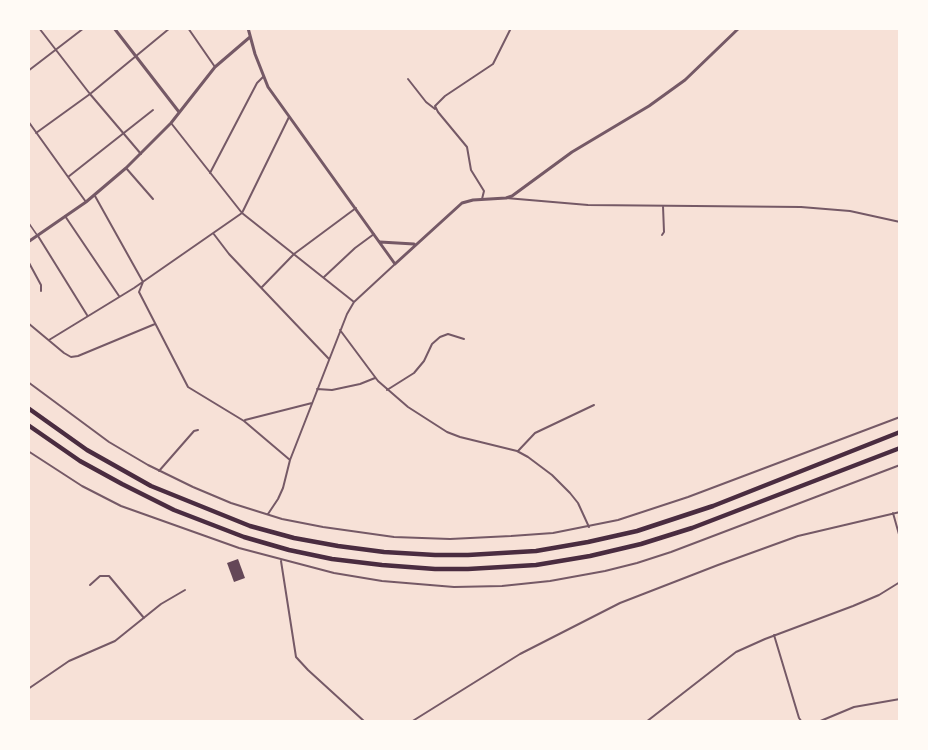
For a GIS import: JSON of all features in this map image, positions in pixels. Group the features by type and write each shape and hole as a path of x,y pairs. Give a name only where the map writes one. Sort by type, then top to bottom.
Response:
{"highway":[{"path":"28,408 87,450 151,486 250,526 294,538 338,546 435,555 536,551 637,531 713,506 900,432"},
{"path":"28,425 80,461 122,484 174,510 244,537 332,559 435,569 536,565 590,556 640,544 692,528 900,448"}],"street":[{"path":"39,28 90,94 141,154"},
{"path":"28,71 84,28"},
{"path":"114,28 179,112"},
{"path":"36,133 90,94 170,28"},
{"path":"188,28 215,67"},
{"path":"248,28 263,76 289,117 395,264"},
{"path":"435,109 435,104 445,96 493,64 511,28"},
{"path":"506,198 572,152 667,94 714,54 739,28"},
{"path":"28,242 86,202 126,168 171,123 215,67 250,37"},
{"path":"210,173 257,83 263,76"},
{"path":"408,79 467,147 471,170 484,191 482,199"},
{"path":"68,177 153,110"},
{"path":"49,340 134,288 242,213 289,117"},
{"path":"28,121 86,202"},
{"path":"171,123 242,213 354,302"},
{"path":"126,168 153,199"},
{"path":"94,195 142,282 139,292"},
{"path":"268,514 278,499 317,389 340,330 354,302 455,208 468,201 506,198 588,205 801,207 850,211 900,222"},
{"path":"662,235 664,232 663,206"},
{"path":"261,288 294,254 356,208"},
{"path":"65,216 118,296"},
{"path":"212,232 261,288 329,359"},
{"path":"323,277 374,234"},
{"path":"38,236 87,315"},
{"path":"380,242 415,244"},
{"path":"28,261 41,285 41,291"},
{"path":"134,288 139,292 188,387 244,420 290,460"},
{"path":"28,322 63,354 71,357 155,324"},
{"path":"340,330 375,378 387,390 425,420 447,432 518,451 552,475 570,493 578,503 589,527"},
{"path":"387,390 414,373 424,361 432,344 440,337 448,334 464,339"},
{"path":"317,389 332,390 375,378"},
{"path":"28,382 109,442 159,471 221,499 323,528 394,537 450,539 500,537 589,527 668,504 900,417"},
{"path":"244,420 312,403"},
{"path":"518,451 535,432 594,405"},
{"path":"159,471 188,437 198,430"},
{"path":"28,451 82,486 121,506 239,549 334,573 382,581 454,587 502,586 577,577 638,563 900,465"},
{"path":"411,722 520,654 620,603 778,543 900,512"},
{"path":"893,513 900,538"},
{"path":"281,561 296,657 365,722"},
{"path":"90,585 100,576 108,576 144,618"},
{"path":"646,722 729,656 774,635 879,595 900,582"},
{"path":"28,689 69,661 106,646 126,633 161,604 185,590"},
{"path":"774,635 802,722"},
{"path":"818,722 854,707 900,699"}],"lane":[{"path":"28,222 38,236"}],"building":[{"path":"238,559 245,578 234,582 227,563"}]}
